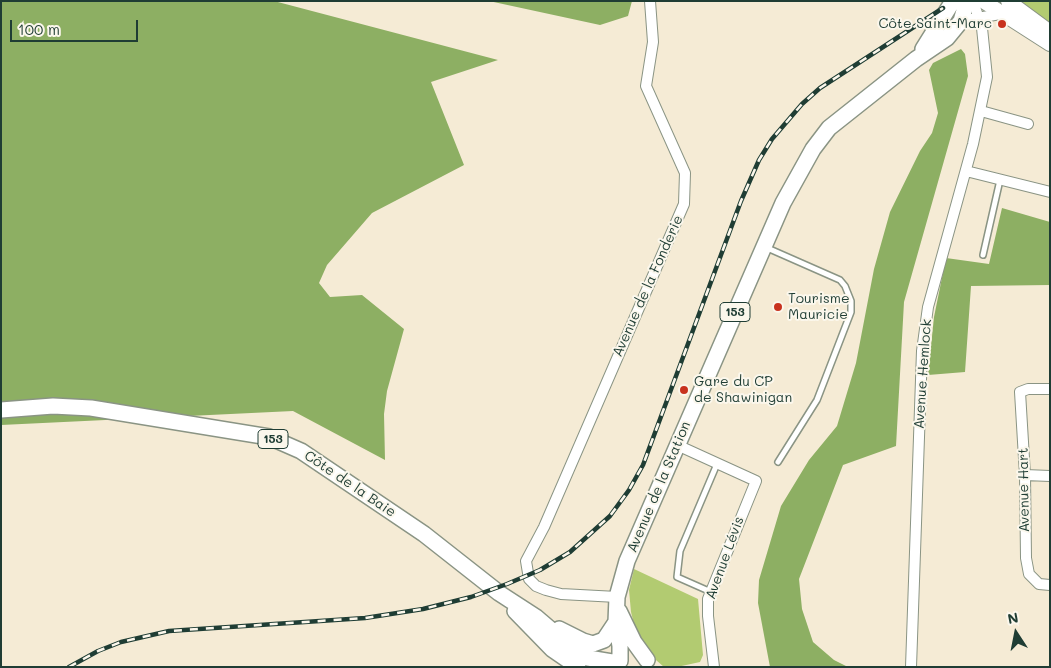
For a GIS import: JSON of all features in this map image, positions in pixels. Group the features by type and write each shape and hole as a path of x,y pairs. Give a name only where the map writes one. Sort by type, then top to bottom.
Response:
{"main road":[{"name":"153","path":"916,59 938,28 953,1"},
{"name":"153","path":"916,59 947,38 961,21 967,1"},
{"name":"Avenue de la Station","path":"618,664 620,646 617,609 627,561 782,203 813,149 829,128 916,59"},
{"name":"Côte de la Baie","path":"1,410 53,406 91,408 269,437 301,451 424,534 499,593"},
{"name":"153","path":"499,593 536,617 570,646 588,658 618,664 634,656 651,663"},
{"name":"153","path":"499,593 552,649 578,667"},
{"name":"153","path":"617,609 634,642 651,663"},
{"path":"536,617 583,641 594,644 604,640 617,609"}],"street":[{"name":"Avenue de la Fonderie","path":"617,609 536,586 529,579 526,561 544,527 684,204 685,173 646,86 653,42 650,1"},
{"name":"Avenue Hemlock","path":"911,667 922,351 928,307 966,171 981,111 987,77 986,52 979,16 973,1"},
{"path":"983,1 1000,14 1050,44"},
{"path":"1008,1 1050,32"},
{"path":"961,21 979,16 1000,14"},
{"path":"981,111 1028,124"},
{"path":"966,171 1050,192"},
{"name":"Avenue Hart","path":"1050,389 1028,389 1020,392 1025,475 1026,558 1029,574 1039,584 1050,585"},
{"path":"677,445 717,464"},
{"name":"Avenue Lévis","path":"714,667 708,599 756,481 717,464"},
{"path":"1025,475 1050,476"}],"lane":[{"path":"983,255 1000,180"},
{"path":"764,246 840,280 845,286 851,301 851,312 817,400 778,462"},
{"path":"711,592 676,578 680,551 717,464"}],"green space":[{"path":"1,1 274,1 498,60 431,82 464,165 372,213 327,265 319,283 330,297 362,295 404,329 387,391 384,414 385,460 293,411 1,425"},
{"path":"489,1 632,1 628,16 600,25"},
{"path":"1021,1 1050,1 1050,27"},
{"path":"961,49 965,54 968,76 904,302 896,446 843,465 799,579 802,609 813,642 834,660 848,667 770,667 758,603 759,580 781,506 809,460 837,426 856,363 874,269 890,212 920,151 932,133 938,113 929,70 933,63"},
{"path":"1002,208 1050,222 1050,285 971,286 965,372 928,375 934,317 946,258 989,264"},
{"path":"634,569 698,599 703,655 700,662 677,667 664,667 649,654 636,632 631,612 629,590"}],"railway":[{"path":"69,667 98,651 121,642 169,631 365,618 423,609 471,597 507,584 540,570 570,552 610,516 629,490 643,465 741,201 759,160 772,139 802,104 820,88 943,8"}],"place":[{"name":"Côte Saint-Marc","path":"1002,24"},
{"name":"Tourisme Mauricie","path":"778,307"},
{"name":"Gare du CP de Shawinigan","path":"684,390"}]}
